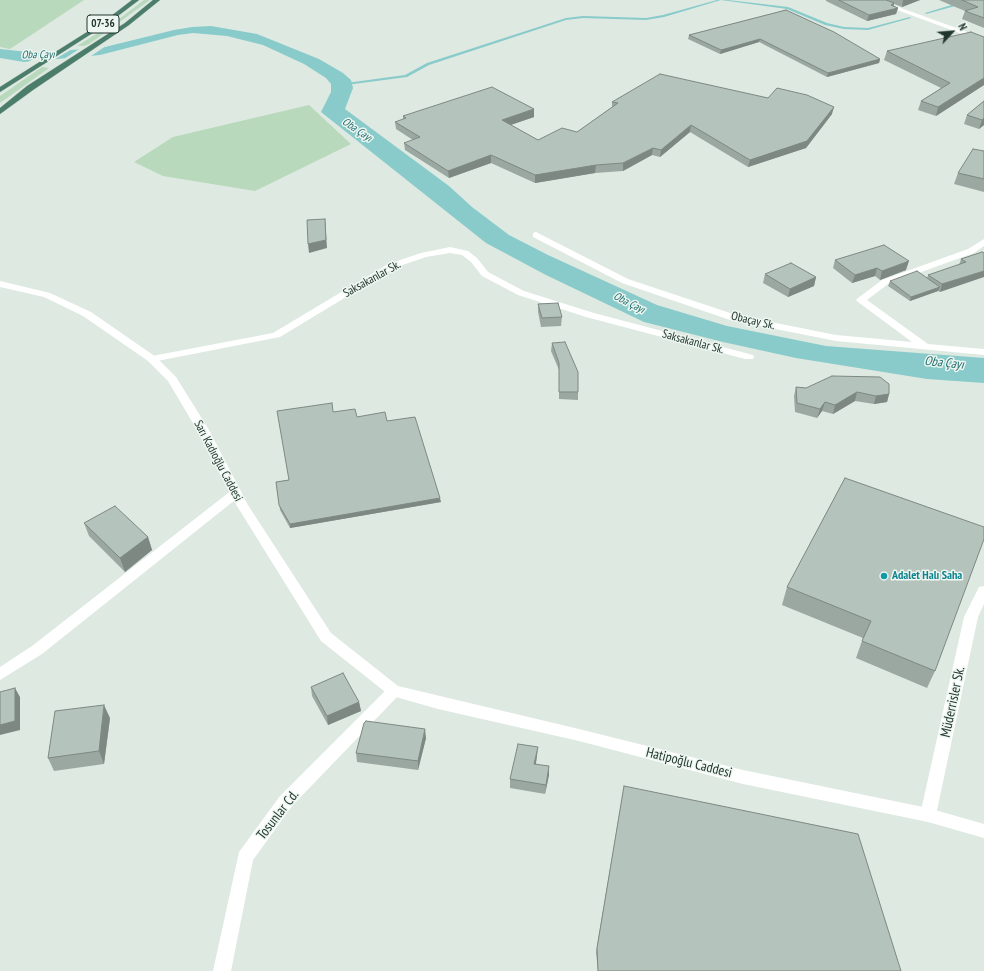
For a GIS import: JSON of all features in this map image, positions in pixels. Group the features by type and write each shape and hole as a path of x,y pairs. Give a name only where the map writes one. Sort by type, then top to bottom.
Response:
{"highway":[{"name":"07-36","path":"0,90 69,46 136,0"},
{"name":"07-36","path":"0,112 56,70 127,24 157,0"}],"street":[{"path":"873,0 984,40"},
{"name":"Obaçay Sk.","path":"536,235 625,281 734,318 836,338 928,348 984,352"},
{"path":"928,348 861,300 885,282 971,251 984,242"},
{"name":"Saksakanlar Sk.","path":"152,359 276,335 391,266 424,254 450,250 465,253 474,260 485,274 521,293 590,315 748,357"},
{"name":"Sarı Kadıoğlu Caddesi","path":"0,284 47,295 87,314 152,359 176,386 203,430 236,493 326,637 394,691"},
{"path":"0,674 37,650 236,493"},
{"name":"Müderrisler Sk.","path":"928,815 971,617 984,591"},
{"name":"Hatipoğlu Caddesi","path":"394,691 438,704 579,735 743,777 928,815 984,831"},
{"name":"Tosunlar Cd.","path":"222,971 245,857 286,801 394,691"}],"green space":[{"path":"0,0 84,0 10,49 0,47"},
{"path":"144,0 150,0 89,44 77,46 115,22"},
{"path":"42,67 49,68 0,103 0,96"},
{"path":"309,105 351,144 255,191 163,176 134,162 173,137"}],"water":[{"name":"Oba Çayı","path":"211,26 257,34 319,59 343,73 351,80 353,88 345,109 449,186 472,207 509,235 548,255 657,305 727,326 826,346 984,358 984,383 927,379 796,358 723,342 644,322 546,275 486,243 321,112 331,92 331,84 326,78 304,64 263,45 227,36 193,33 178,35 100,55 24,62 0,58 0,49 37,53 105,47 174,30"}],"pier":[{"path":"106,46 88,58 61,61 82,47"},
{"path":"74,48 52,61 25,64 47,50"}],"building":[{"path":"839,0 886,0 894,3 891,5 898,8 869,15"},
{"path":"962,0 984,0 984,18 965,11 978,7"},
{"path":"786,10 834,32 880,59 828,73 760,39 721,50 689,35"},
{"path":"971,32 984,37 984,78 938,107 921,101 950,83 887,51"},
{"path":"660,74 768,98 777,88 807,95 834,107 807,141 750,160 691,125 661,150 653,148 623,163 596,165 535,175 491,155 448,171 404,143 420,137 395,122 406,118 403,116 492,87 534,109 502,120 538,140 562,128 577,132 618,103 612,102"},
{"path":"984,101 984,118 982,120 967,115"},
{"path":"973,149 984,151 984,179 958,173"},
{"path":"325,219 326,240 308,244 307,220"},
{"path":"884,245 909,261 882,271 877,268 855,275 835,260"},
{"path":"982,252 984,253 984,271 942,284 928,275 966,262 961,259"},
{"path":"791,263 816,277 790,289 765,274"},
{"path":"917,271 940,287 911,297 890,281"},
{"path":"558,303 562,317 542,318 538,304"},
{"path":"565,342 578,372 578,392 559,392 559,363 552,343"},
{"path":"832,376 880,377 889,384 889,394 876,396 857,392 835,405 825,402 820,409 797,403 796,387 806,388"},
{"path":"332,403 333,412 355,409 357,417 385,412 387,421 415,417 440,498 290,524 279,505 276,482 289,480 277,411"},
{"name":"Adalet Halı Saha","path":"845,478 984,527 984,539 935,671 862,641 871,621 787,587"},
{"path":"115,506 148,537 120,558 84,523"},
{"path":"343,673 359,702 327,716 311,687"},
{"path":"15,688 15,721 0,725 0,692"},
{"path":"104,705 99,751 48,758 55,711"},
{"path":"366,721 425,729 418,761 356,753 364,723"},
{"path":"518,744 538,747 534,764 549,766 546,785 510,779"},
{"path":"624,786 858,834 901,971 598,971 597,948"}],"waterway":[{"path":"346,84 406,76 428,64 566,19 583,17 646,19 663,16 720,0"},
{"path":"722,0 788,8 826,24 844,28 868,29 910,18"},
{"path":"926,13 958,4"}],"place":[{"name":"Adalet Halı Saha","path":"884,576"}]}
